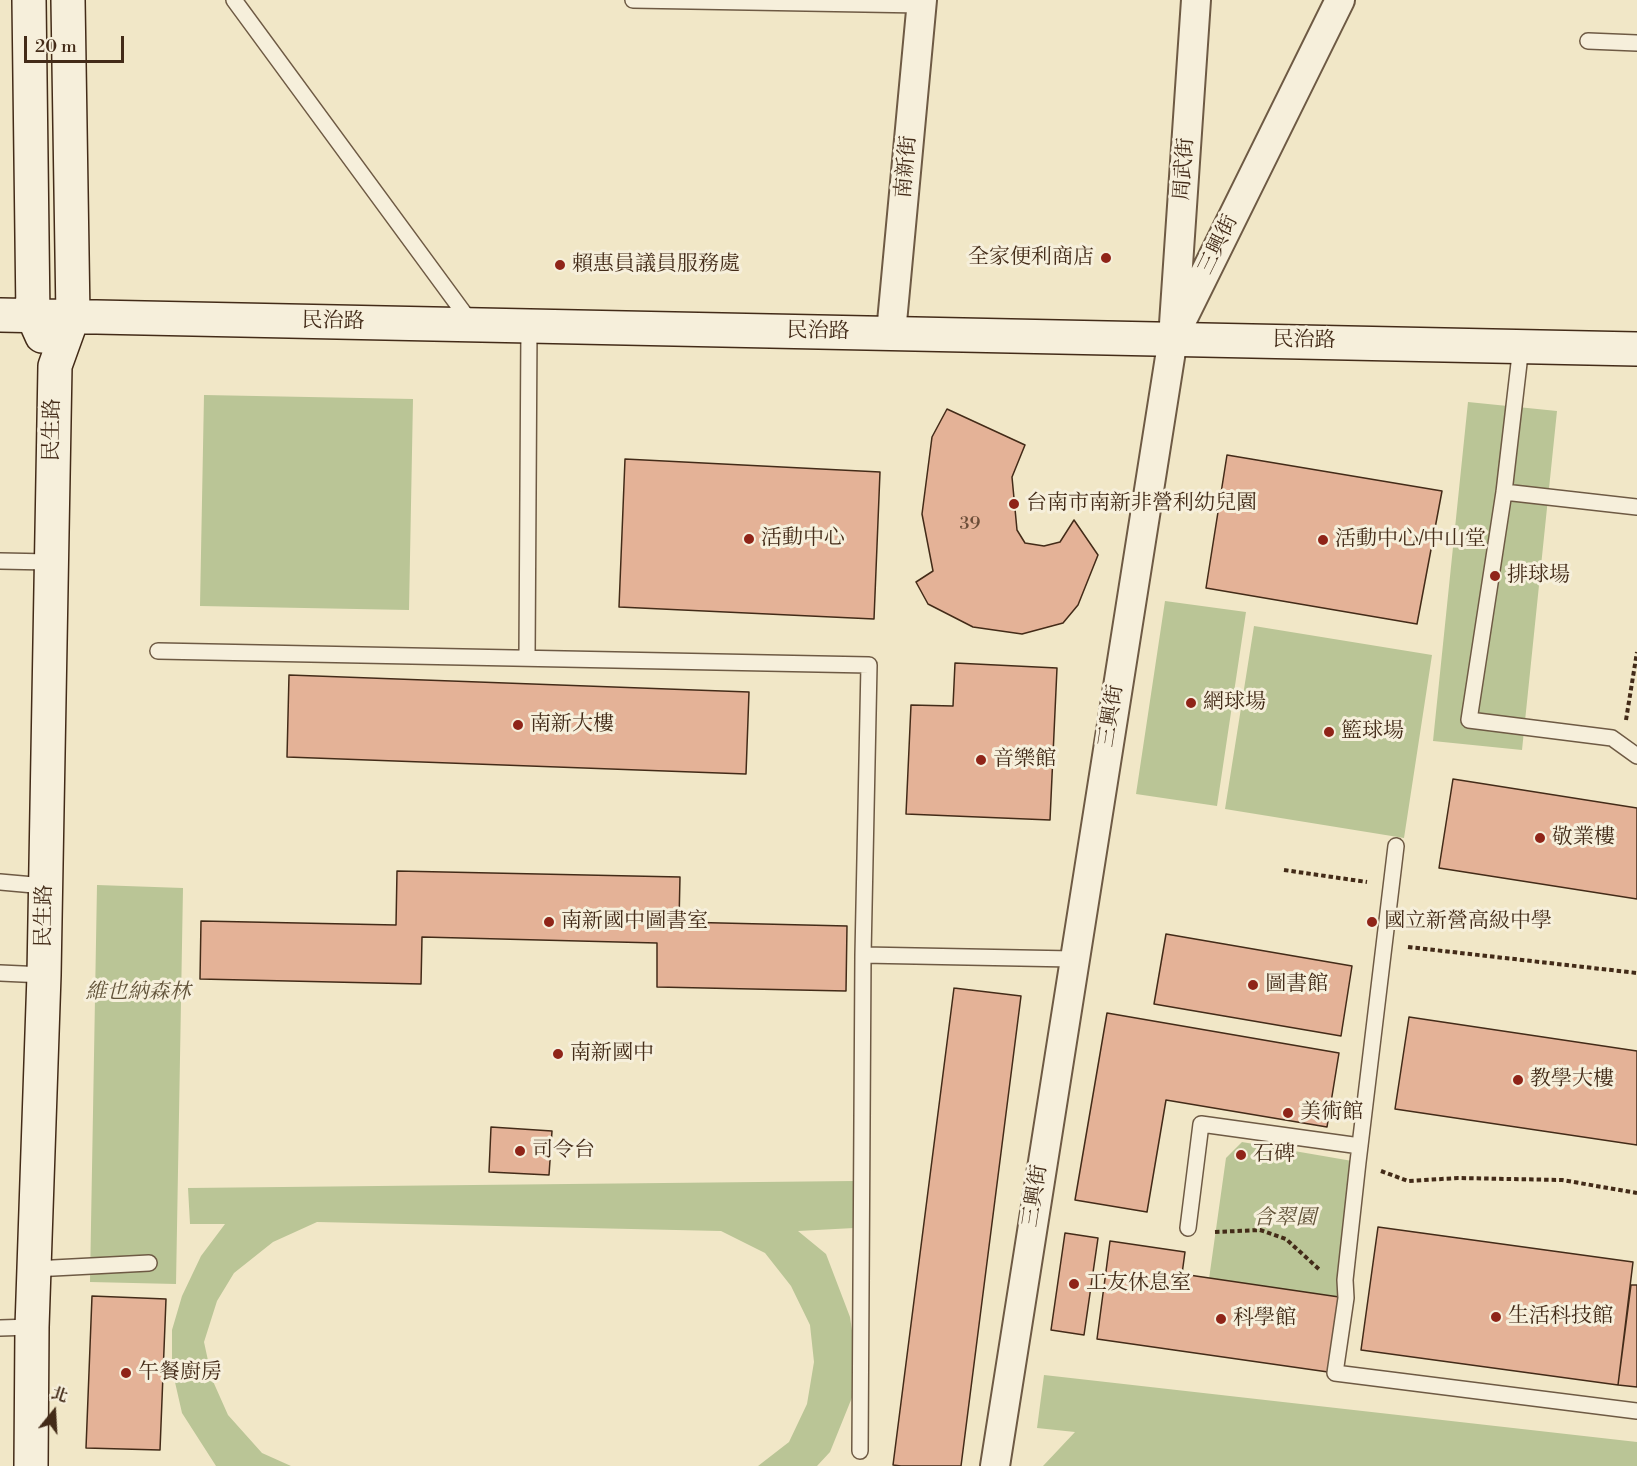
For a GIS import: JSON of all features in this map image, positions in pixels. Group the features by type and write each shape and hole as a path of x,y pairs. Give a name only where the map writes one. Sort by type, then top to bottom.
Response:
{"street":[{"name":"民生路","path":"29,0 33,316 55,366"},
{"name":"民生路","path":"31,1466 16,1327 34,1269 44,975 55,366 73,316 68,0"},
{"name":"周武街","path":"1173,338 1196,0"},
{"name":"三興街","path":"995,1466 1073,959 1173,338 1340,0"},
{"name":"南新街","path":"891,333 922,3"},
{"name":"民治路","path":"0,315 1637,349"}],"lane":[{"path":"234,0 472,324"},
{"path":"633,0 922,3"},
{"path":"1587,40 1637,43"},
{"path":"527,657 529,327"},
{"path":"1521,346 1504,492 1469,720 1612,738 1637,756"},
{"path":"1504,492 1637,507"},
{"path":"0,561 50,562"},
{"path":"158,651 869,665 863,955 860,1451"},
{"path":"1396,846 1358,1162 1345,1280 1346,1299 1335,1373 1637,1411"},
{"path":"0,882 45,886"},
{"path":"863,955 1073,959"},
{"path":"0,973 44,975"},
{"path":"1188,1228 1201,1124 1360,1146"},
{"path":"34,1269 149,1263"}],"path":[{"path":"1622,745 1637,652"},
{"path":"1284,870 1391,885"},
{"path":"1384,944 1637,974"},
{"path":"1358,1162 1408,1181 1458,1178 1562,1180 1637,1193"},
{"path":"1215,1232 1260,1230 1286,1239 1329,1278 1345,1280"}],"green space":[{"path":"204,395 413,399 409,610 200,606"},
{"name":"排球場","path":"1468,402 1557,411 1522,750 1433,741"},
{"name":"網球場","path":"1165,601 1246,612 1217,806 1136,794"},
{"name":"籃球場","path":"1254,626 1432,655 1404,838 1225,809"},
{"name":"維也納森林","path":"97,885 183,888 176,1284 90,1282"},
{"name":"含翠園","path":"1242,1142 1358,1162 1346,1298 1209,1279 1226,1158"},
{"path":"854,1181 854,1228 798,1231 826,1254 850,1317 855,1351 853,1395 830,1452 817,1466 758,1466 789,1442 807,1404 814,1362 810,1325 791,1286 765,1253 721,1231 317,1222 273,1242 234,1273 217,1301 204,1342 212,1379 228,1415 262,1453 291,1466 216,1466 182,1413 172,1369 172,1330 182,1296 201,1256 225,1224 190,1224 188,1188"},
{"path":"1044,1375 1637,1442 1637,1466 1043,1466 1075,1432 1037,1428"}],"building":[{"path":"947,409 1025,445 1012,477 1017,530 1025,543 1044,546 1060,542 1074,520 1098,555 1078,605 1063,623 1022,634 973,627 928,604 916,582 933,571 922,514 932,437"},
{"name":"活動中心/中山堂","path":"1227,455 1442,491 1417,624 1206,588"},
{"name":"活動中心","path":"625,459 880,472 874,619 619,607"},
{"name":"音樂館","path":"955,663 1057,668 1050,820 906,814 911,705 953,706"},
{"name":"南新大樓","path":"289,675 749,692 746,774 287,757"},
{"name":"敬業樓","path":"1453,779 1637,808 1637,899 1439,868"},
{"path":"397,871 680,877 679,922 847,926 846,991 657,987 657,943 422,937 421,984 200,979 201,921 396,925"},
{"name":"圖書館","path":"1166,934 1352,966 1341,1036 1154,1004"},
{"path":"954,988 1021,996 961,1466 901,1466 893,1465"},
{"name":"美術館","path":"1107,1013 1339,1053 1327,1127 1166,1100 1147,1212 1075,1200"},
{"name":"教學大樓","path":"1409,1017 1637,1051 1637,1145 1395,1109"},
{"name":"司令台","path":"491,1127 552,1131 549,1175 489,1172"},
{"name":"生活科技館","path":"1378,1227 1633,1262 1618,1385 1361,1350"},
{"name":"工友休息室","path":"1065,1233 1098,1238 1084,1335 1051,1330"},
{"name":"科學館","path":"1110,1241 1185,1252 1182,1274 1346,1298 1335,1373 1097,1339"},
{"path":"1631,1285 1637,1285 1637,1387 1618,1385"},
{"name":"午餐廚房","path":"92,1296 166,1299 160,1450 86,1448"}],"place":[{"name":"全家便利商店","path":"1106,258"},
{"name":"賴惠員議員服務處","path":"560,265"},
{"name":"台南市南新非營利幼兒園","path":"1014,504"},
{"name":"活動中心","path":"749,539"},
{"name":"活動中心/中山堂","path":"1323,540"},
{"name":"排球場","path":"1495,576"},
{"name":"網球場","path":"1191,703"},
{"name":"南新大樓","path":"518,725"},
{"name":"籃球場","path":"1329,732"},
{"name":"音樂館","path":"981,760"},
{"name":"敬業樓","path":"1540,838"},
{"name":"南新國中圖書室","path":"549,922"},
{"name":"國立新營高級中學","path":"1372,922"},
{"name":"圖書館","path":"1253,985"},
{"name":"南新國中","path":"558,1054"},
{"name":"教學大樓","path":"1518,1080"},
{"name":"美術館","path":"1288,1113"},
{"name":"司令台","path":"520,1151"},
{"name":"石碑","path":"1241,1155"},
{"name":"工友休息室","path":"1074,1284"},
{"name":"生活科技館","path":"1496,1317"},
{"name":"科學館","path":"1221,1319"},
{"name":"午餐廚房","path":"126,1373"}]}
